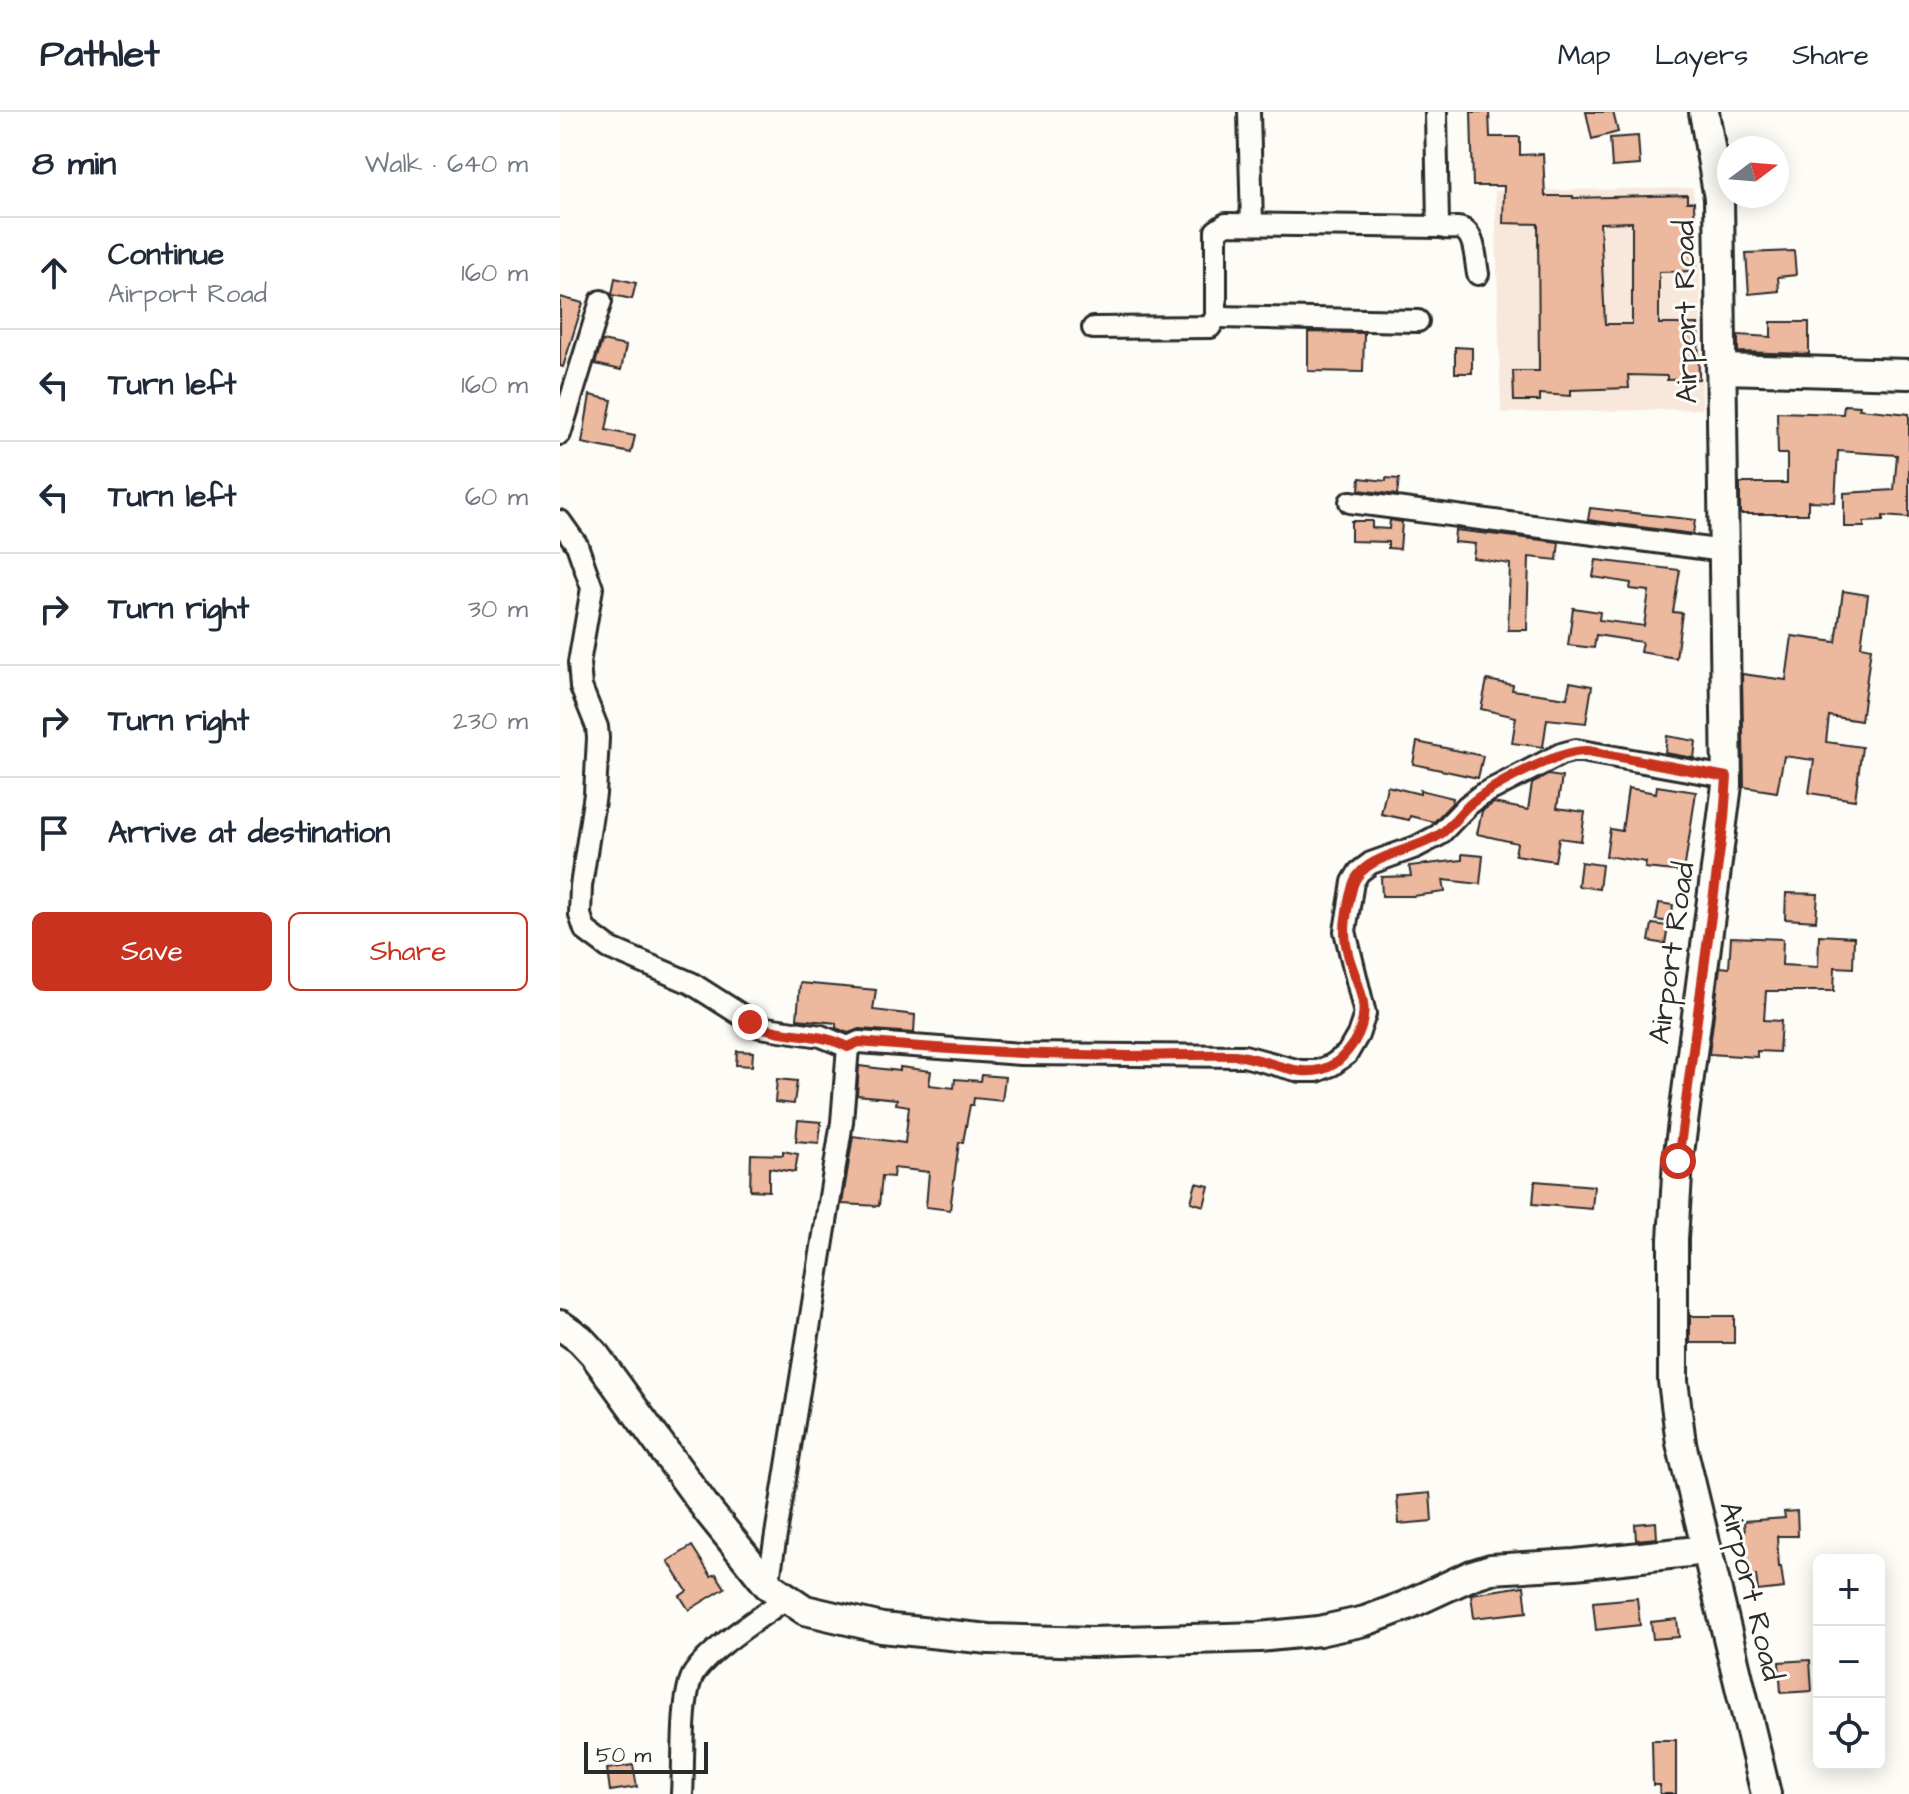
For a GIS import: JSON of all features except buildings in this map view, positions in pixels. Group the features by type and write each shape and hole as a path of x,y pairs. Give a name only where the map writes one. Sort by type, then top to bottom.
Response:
{"main road":[{"name":"Airport Road","path":"1704,112 1719,198 1727,777 1678,1161 1673,1253 1673,1381 1681,1443 1766,1794"},
{"path":"1721,369 1909,374"},
{"path":"560,1325 594,1354 709,1512 777,1592 805,1610 882,1628 989,1639 1092,1642 1259,1637 1319,1631 1365,1621 1491,1569 1707,1550"}],"street":[{"path":"1249,112 1252,224"},
{"path":"1436,112 1437,219 1440,227"},
{"path":"1093,328 1210,327 1216,317 1216,231 1226,224 1463,228 1471,238 1478,274"},
{"path":"560,434 601,301"},
{"path":"1216,317 1418,321"},
{"path":"1350,502 1724,551"},
{"path":"560,521 577,545 592,588 579,663 581,687 597,727 598,738 595,794 581,886 580,915 585,930 609,948 691,983 760,1027 821,1036 848,1047 859,1042 1021,1054 1244,1056 1300,1071 1317,1071 1347,1054 1363,1023 1365,1004 1345,931 1353,882 1365,867 1439,835 1481,795 1561,754 1576,750 1727,777"},
{"path":"682,1794 687,1695 694,1674 777,1592 842,1122 848,1047"}],"shaded area":[{"path":"1693,188 1700,262 1702,409 1501,413 1495,191"}],"route":[{"path":"750,1022 771,1030 834,1039 848,1047 859,1042 1021,1054 1244,1056 1300,1071 1317,1071 1347,1054 1365,1014 1345,931 1353,882 1359,872 1371,863 1439,835 1481,795 1561,754 1588,751 1727,777 1678,1161"}]}
